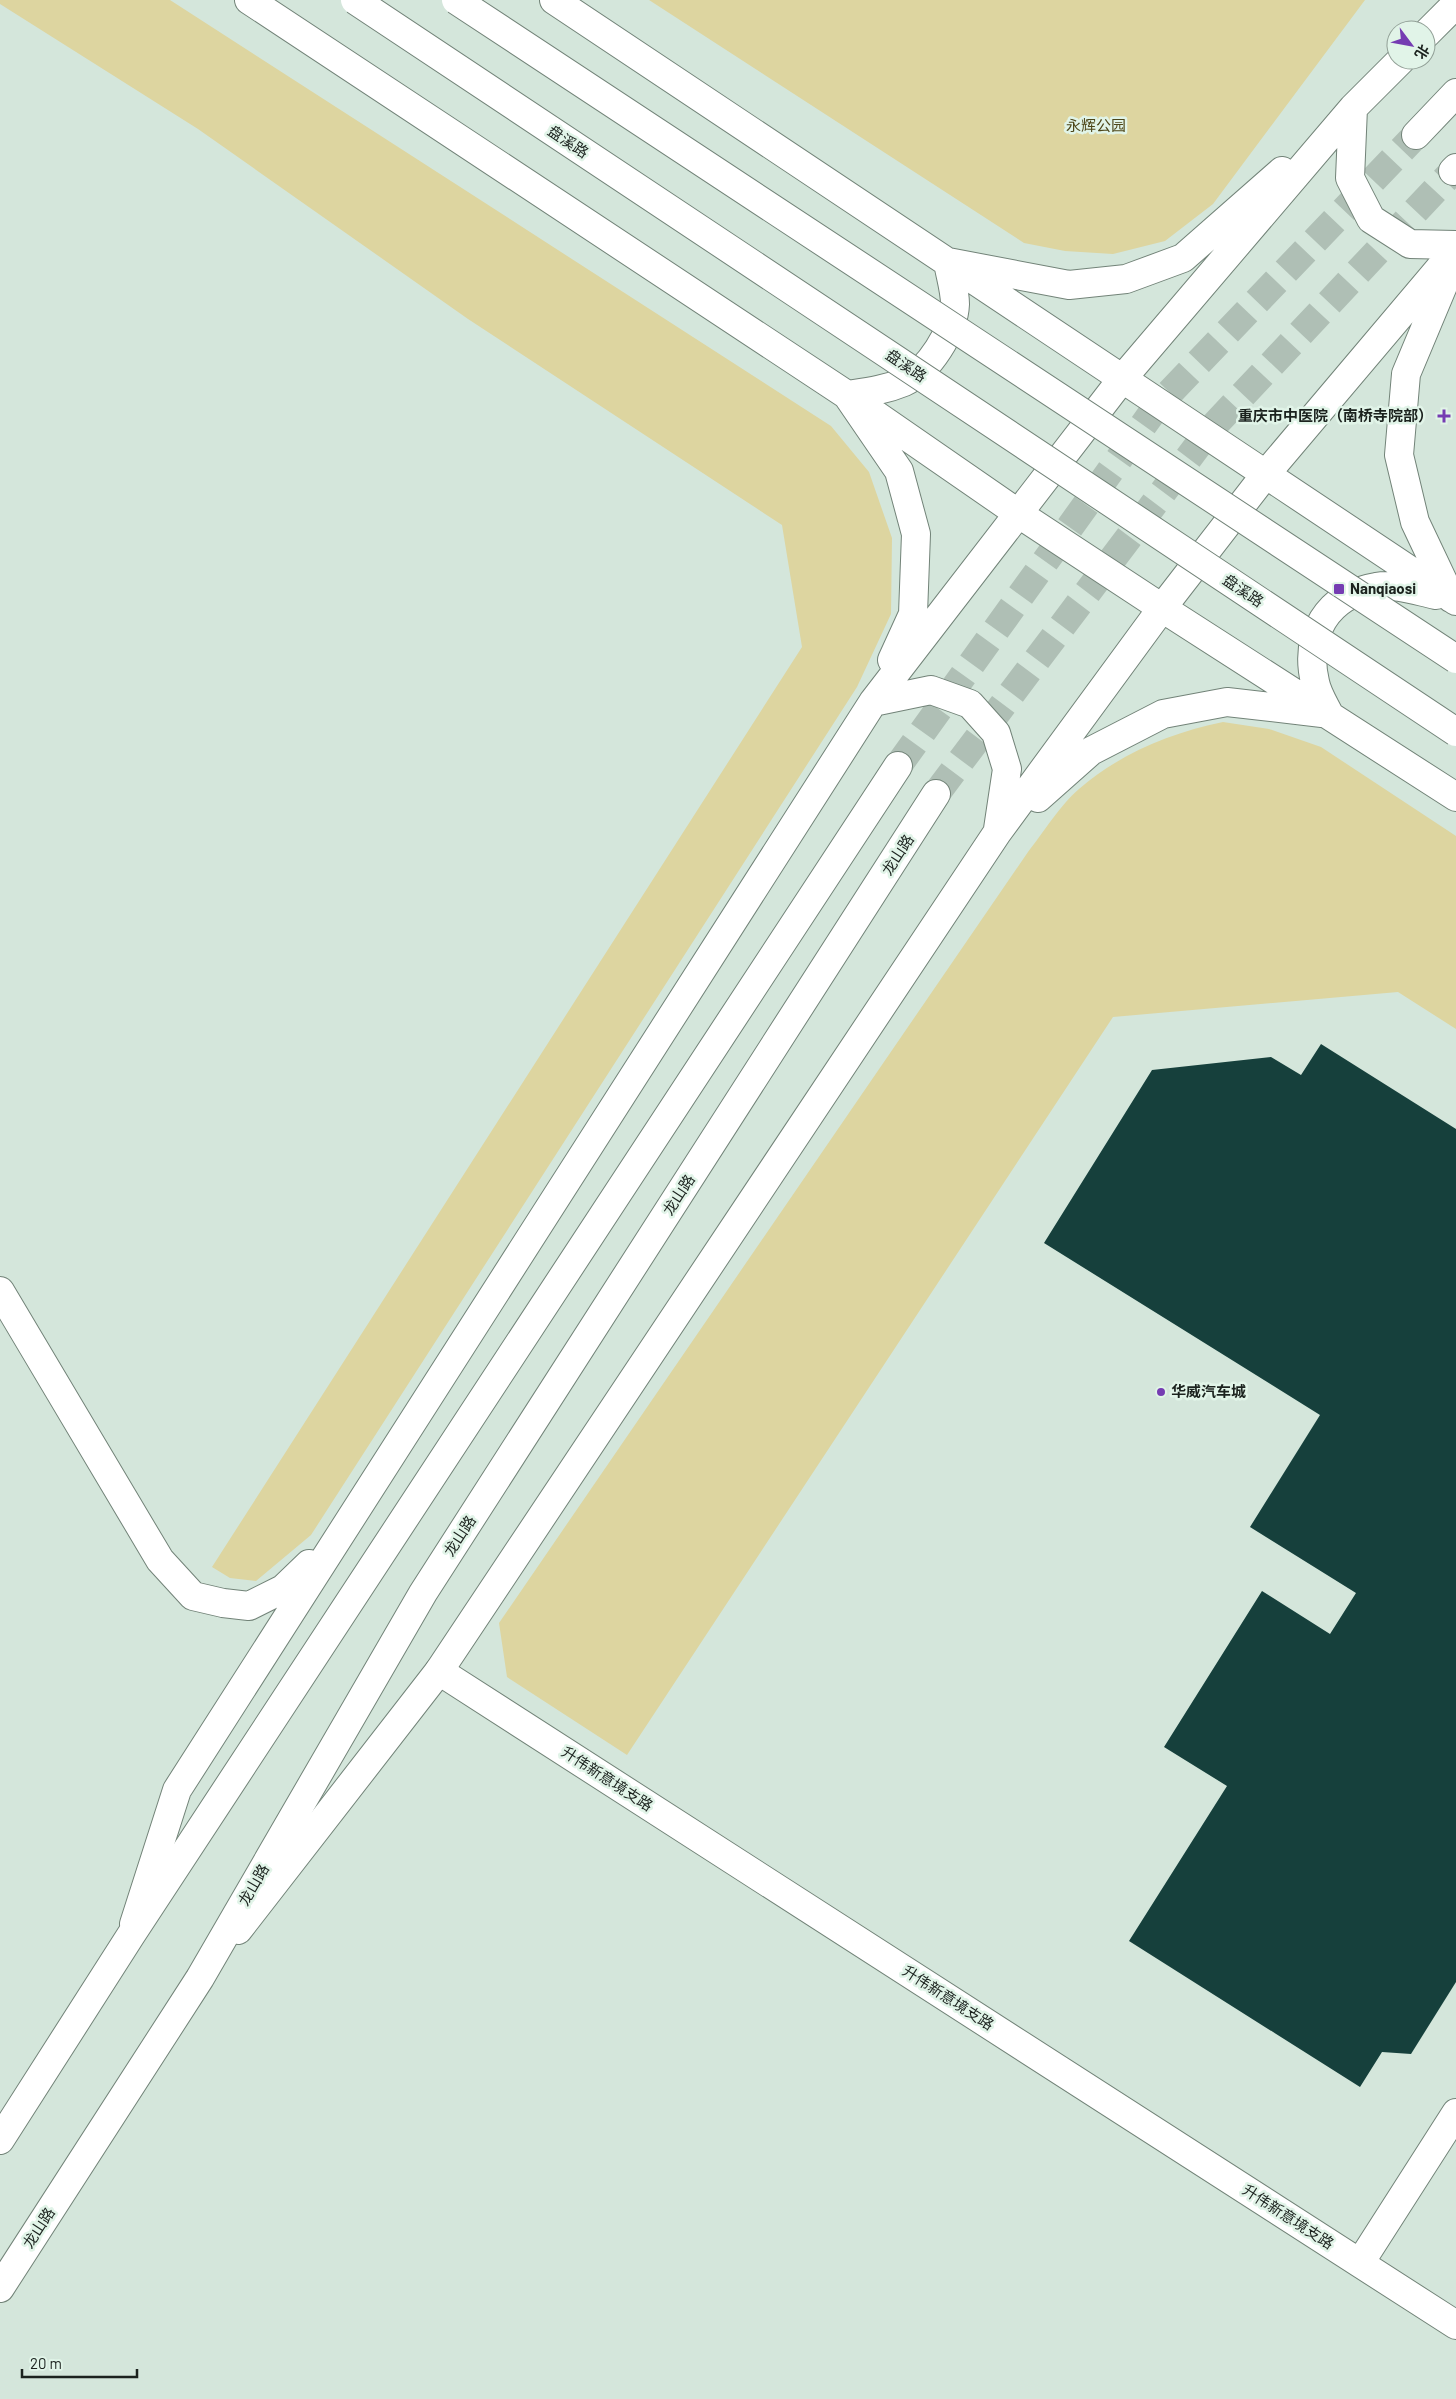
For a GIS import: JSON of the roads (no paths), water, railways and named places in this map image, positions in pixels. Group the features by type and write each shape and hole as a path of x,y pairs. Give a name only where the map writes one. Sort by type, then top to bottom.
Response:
{"street":[{"path":"249,0 847,395 1019,514 1456,797"},
{"name":"盘溪路","path":"355,0 1456,732"},
{"path":"456,0 1456,659"},
{"path":"554,0 1454,600"},
{"path":"1436,24 1456,4"},
{"path":"948,262 1069,285 1126,278 1183,258 1353,108 1391,70"},
{"path":"1416,135 1456,93"},
{"path":"1353,108 1350,178 1370,219 1410,244 1456,247"},
{"path":"131,1935 176,1790 873,702 1122,380 1353,108"},
{"path":"200,1978 439,1671 997,833 1162,608 1265,474 1456,247"},
{"path":"1454,600 1415,522 1399,455 1406,374 1456,253"},
{"path":"847,395 885,389 906,381 931,361 946,336 955,304 948,262"},
{"path":"847,395 899,471 916,534 913,614 873,702"},
{"path":"1329,714 1315,683 1312,658 1317,629 1332,606 1348,595 1377,586 1402,587 1454,600"},
{"path":"873,702 931,690 970,704 996,733 1007,770 997,833"},
{"path":"997,833 1091,750 1163,714 1227,702 1329,714"},
{"path":"0,2140 131,1935 898,766"},
{"name":"龙山路","path":"0,2288 200,1978 423,1593 936,794"},
{"path":"0,1291 160,1560 193,1596 249,1606 283,1589 338,1538"},
{"name":"升伟新意境支路","path":"439,1671 1456,2325"},
{"path":"1360,2263 1456,2114"}],"tunnel":[{"path":"898,766 1157,406 1416,135"},
{"path":"936,794 1208,432 1453,171"}],"place":[{"name":"重庆市中医院（南桥寺院部）","path":"1444,416"},
{"name":"Nanqiaosi","path":"1339,589"},
{"name":"华威汽车城","path":"1161,1392"}],"park label":[{"name":"永辉公园","path":"1096,126"}]}
